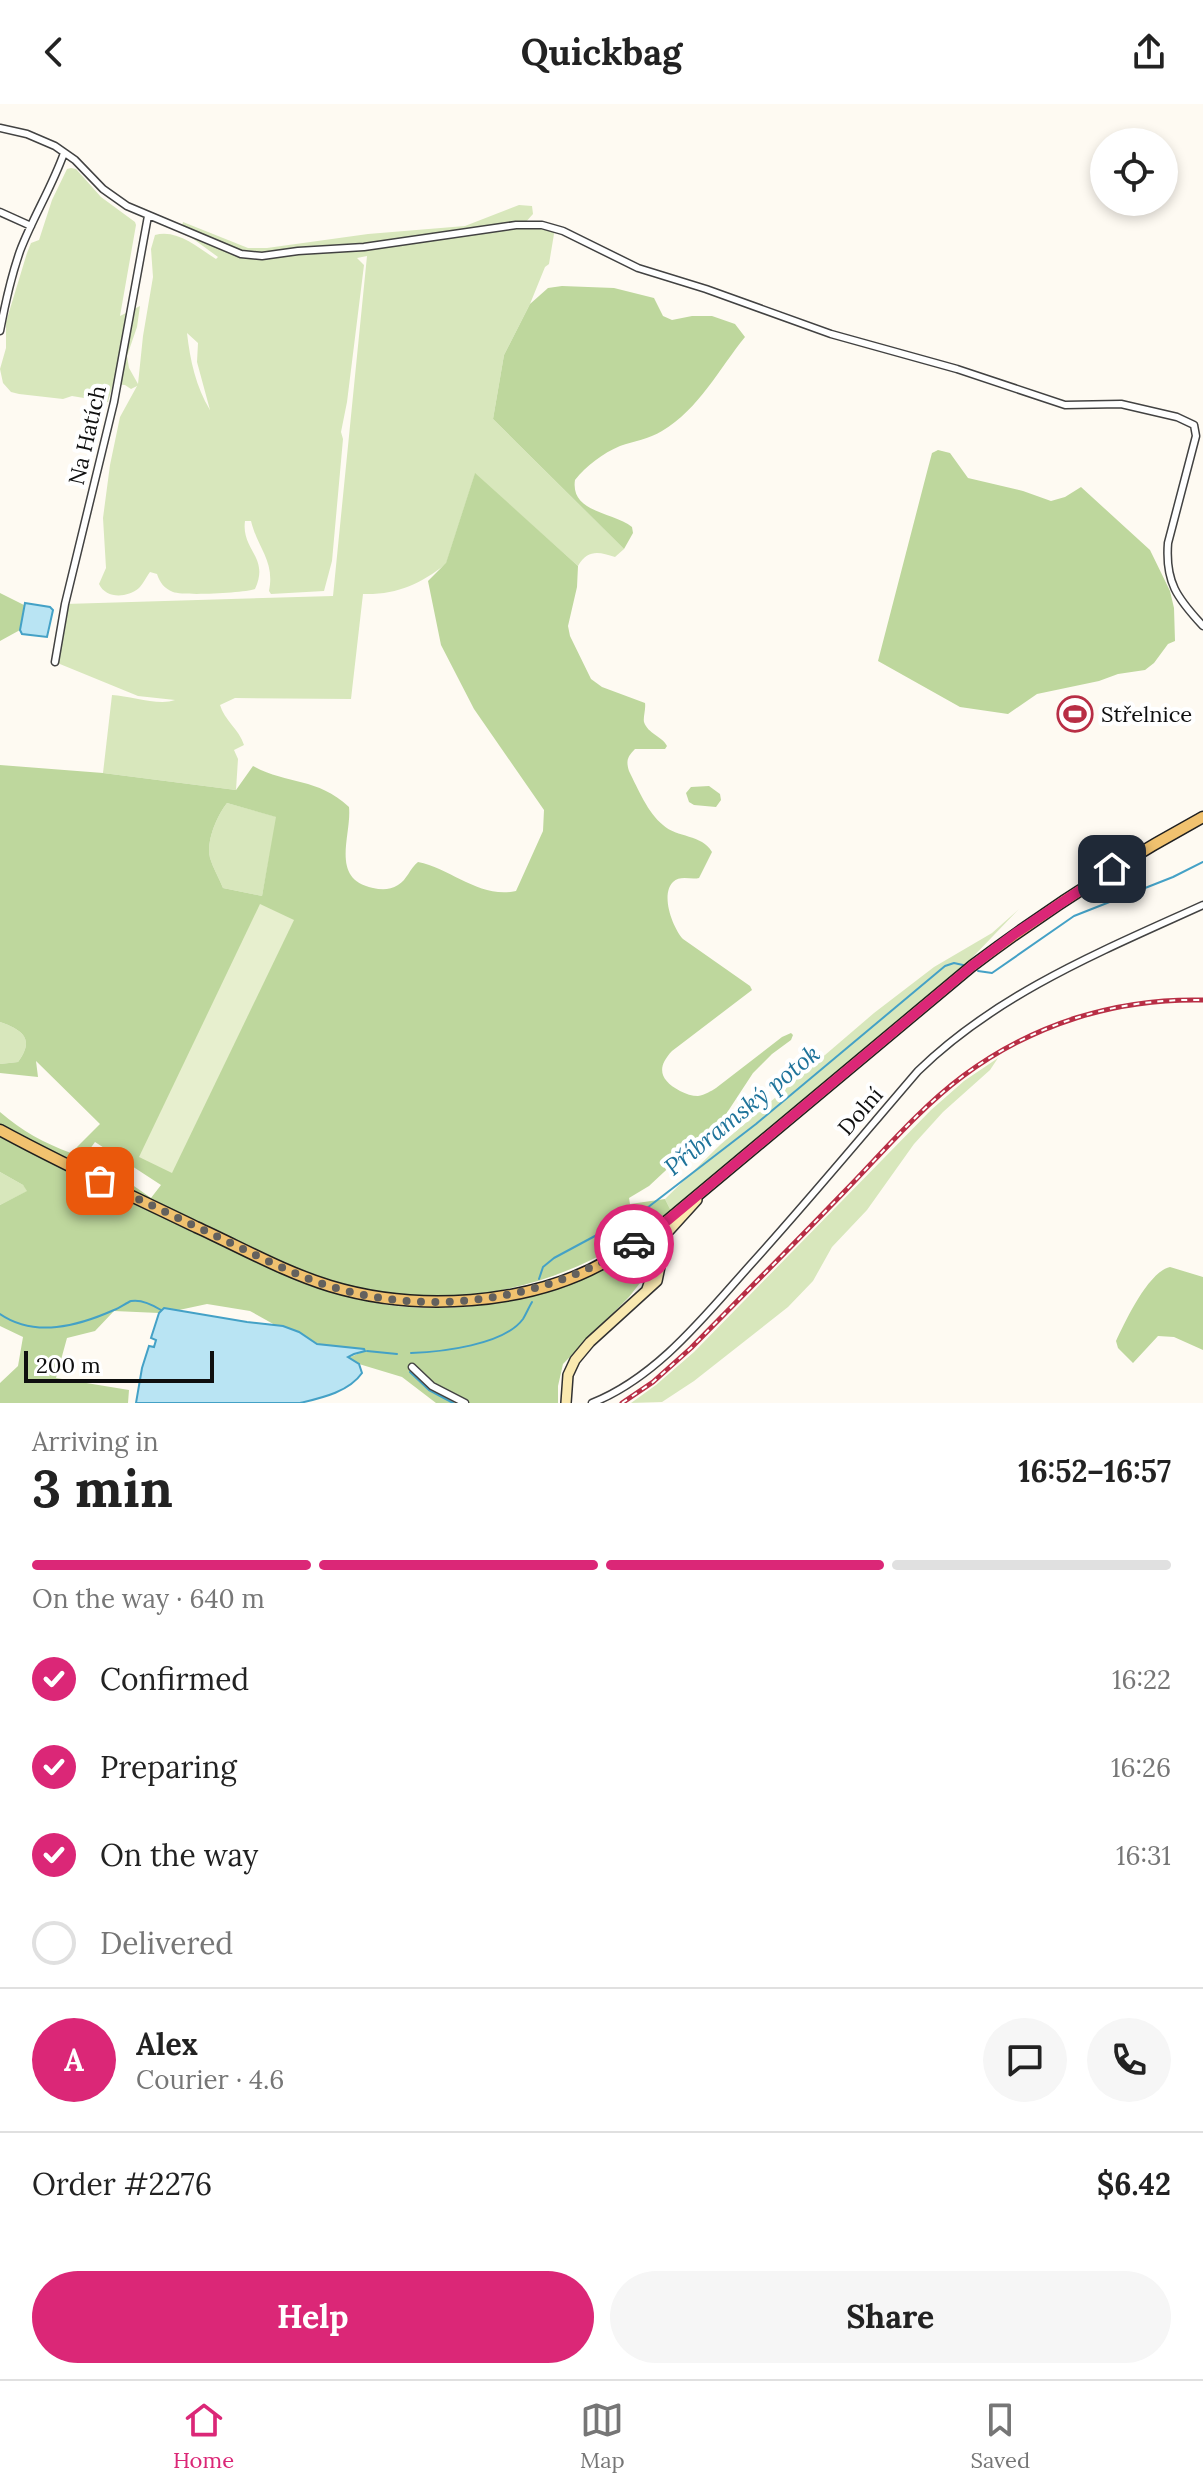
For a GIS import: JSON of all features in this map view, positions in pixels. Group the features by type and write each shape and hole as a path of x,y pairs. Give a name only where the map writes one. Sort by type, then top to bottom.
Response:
{"main road":[{"path":"0,1130 281,1267 327,1285 404,1301 480,1299 524,1291 593,1268 648,1235 1016,933 1112,869 1203,817"}],"street":[{"path":"0,128 43,140 64,153 114,199 241,254 262,256 406,243 516,225 555,228 638,268 831,334 957,369 1065,405 1121,404 1185,420 1194,425 1196,436 1168,543 1168,576 1175,592 1203,626"},
{"path":"0,331 10,283 31,226 64,153"},
{"path":"0,212 31,226"},
{"name":"Na Hatích","path":"55,662 65,604 114,402 148,216"},
{"name":"Dolní","path":"592,1403 642,1373 667,1353 712,1307 918,1071 949,1042 1043,980 1203,905"},
{"path":"566,1403 566,1385 575,1360 590,1342 657,1281 667,1233 703,1191"},
{"path":"648,1235 660,1250 662,1259"},
{"path":"643,1295 651,1282 648,1235"},
{"path":"593,1268 629,1257 652,1267"},
{"path":"412,1367 432,1386 465,1403"}],"green space":[{"path":"67,169 76,169 101,197 136,225 120,316 140,306 127,356 129,368 138,384 153,277 151,249 155,235 180,237 216,259 218,257 181,230 183,222 248,248 267,248 368,234 465,226 519,205 532,206 533,214 524,224 555,228 549,264 504,355 493,419 624,549 615,557 590,554 578,566 475,474 446,564 408,587 387,593 363,594 351,699 235,698 220,705 244,745 234,750 238,759 236,790 103,773 112,695 153,701 175,700 138,696 55,662 65,604 333,596 367,256 357,258 364,265 341,432 343,439 332,561 324,591 271,594 268,563 251,521 245,521 247,539 259,569 255,589 214,594 179,593 167,589 157,574 150,572 134,591 123,595 112,594 99,584 106,568 103,518 120,417 137,386 131,389 113,384 108,402 72,396 63,399 19,394 11,392 3,383 0,369 6,348 6,322 27,253 31,243 39,240 52,200","holes":["187,333 198,343 197,362 210,410 194,373"]},
{"path":"548,288 614,288 654,298 663,316 672,320 712,316 735,324 745,337 687,412 657,434 607,452 575,480 575,491 586,505 632,527 633,533 624,549 493,419 504,355 530,304"},
{"path":"938,450 950,453 968,478 1051,501 1081,487 1150,550 1170,591 1175,641 1168,644 1145,670 1037,694 1008,714 960,707 878,661 932,453"},
{"path":"475,473 578,566 577,587 568,626 591,679 602,687 645,703 646,726 667,746 665,749 635,749 628,759 629,771 658,820 669,829 702,842 712,852 699,878 682,878 673,882 668,895 669,911 683,939 752,990 672,1051 662,1068 664,1078 682,1092 703,1095 782,1037 793,1035 753,1073 717,1128 695,1150 679,1158 649,1186 629,1198 630,1204 665,1199 671,1211 593,1259 552,1276 509,1289 465,1296 420,1297 374,1292 295,1267 97,1174 0,1124 0,1112 34,1136 71,1153 100,1124 36,1061 38,1077 0,1073 0,1064 18,1062 26,1041 15,1028 0,1022 0,765 103,773 236,790 253,766 314,786 337,797 349,807 347,866 359,883 376,889 392,888 401,883 418,862 490,891 516,891 543,831 544,810 474,709 441,645 428,581 446,563","holes":["227,803 276,817 262,896 223,888 211,862 211,837","95,1142 161,1185 151,1198 87,1153"]},
{"path":"0,593 24,605 20,630 0,641"},
{"path":"709,786 720,794 721,800 716,807 689,802 686,793 691,787"},
{"path":"227,803 277,817 262,896 223,888 211,862 211,837"},
{"path":"260,904 294,920 172,1173 139,1157"},
{"path":"1019,909 968,962 671,1211 665,1199 720,1145 874,1013 934,967 992,933"},
{"path":"0,1022 24,1036 26,1047 18,1062 0,1064"},
{"path":"998,1058 990,1070 943,1112 914,1144 867,1210 832,1247 813,1281 788,1307 694,1381 662,1402 631,1403 694,1352 931,1110 964,1081"},
{"path":"0,1136 71,1173 296,1279 379,1304 420,1308 469,1307 520,1297 581,1275 612,1268 632,1268 643,1275 629,1297 563,1364 558,1403 436,1403 402,1377 348,1358 364,1349 317,1344 299,1332 275,1325 250,1311 207,1304 179,1310 165,1308 159,1313 114,1311 95,1331 67,1338 56,1378 129,1390 128,1403 0,1403 0,1383 18,1366 23,1337 0,1326 0,1205 27,1191 23,1185 0,1172"},
{"path":"0,1172 23,1185 28,1191 0,1205"},
{"path":"1170,1267 1203,1277 1203,1350 1174,1337 1158,1336 1133,1363 1118,1348 1116,1341 1146,1288"}],"water":[{"path":"25,603 53,610 47,637 22,634"},
{"path":"164,1308 283,1326 317,1344 364,1349 348,1357 359,1364 362,1373 342,1390 300,1403 136,1403 142,1368 149,1346 154,1347 156,1340 151,1338 159,1313"}],"waterway":[{"name":"Příbramský potok","path":"978,971 992,973 1074,916 1203,862"},
{"name":"Příbramský potok","path":"539,1279 543,1267 554,1258 647,1208 756,1124 945,966 954,963 963,965"},
{"name":"Příbramský potok","path":"0,1314 13,1321 42,1328 86,1321 131,1301 151,1304 161,1310"},
{"name":"Příbramský potok","path":"411,1353 455,1349 502,1335 523,1319 532,1302"},
{"name":"Příbramský potok","path":"367,1351 397,1354"},
{"path":"410,1372 429,1390 453,1403"}],"railway":[{"path":"622,1403 653,1382 691,1348 916,1117 963,1076 1018,1042 1077,1018 1139,1004 1203,1000"}],"way so far":[{"path":"100,1181 281,1267 327,1285 404,1301 457,1301 524,1291 593,1268 634,1244"}],"place":[{"name":"Střelnice","path":"1075,714"}],"route":[{"path":"634,1244 668,1220 972,966 1112,869"}]}
